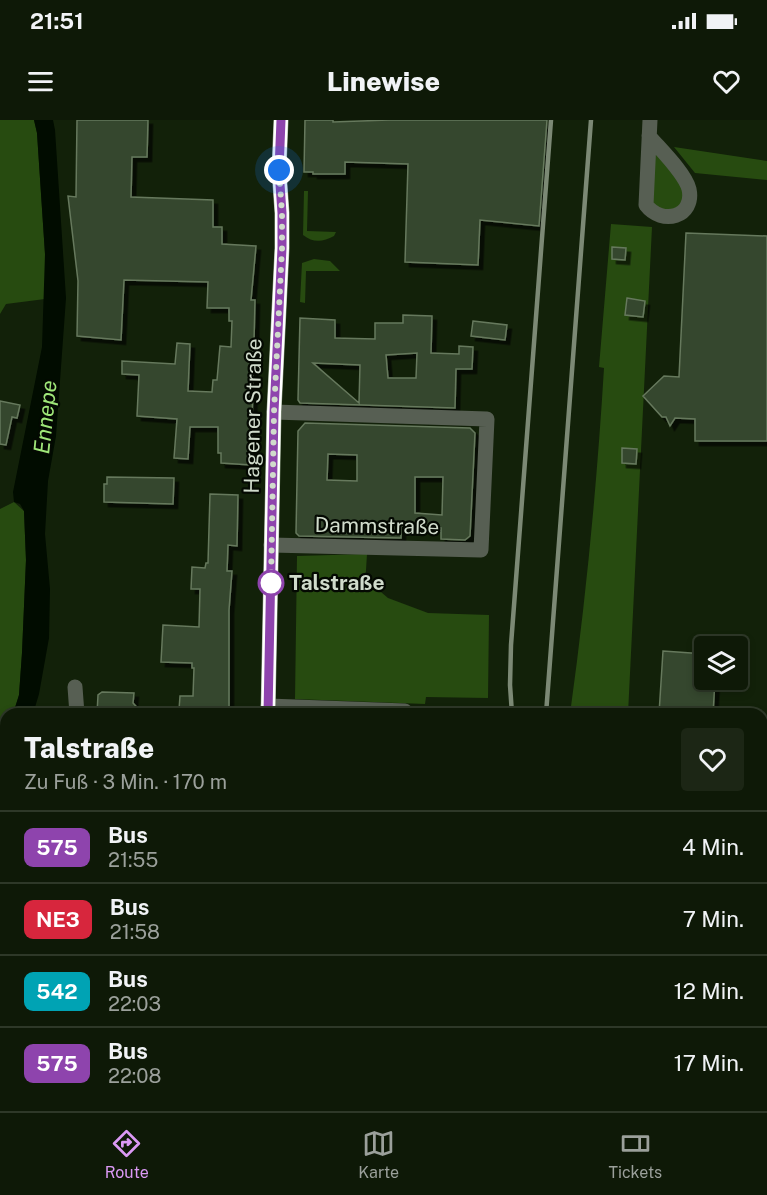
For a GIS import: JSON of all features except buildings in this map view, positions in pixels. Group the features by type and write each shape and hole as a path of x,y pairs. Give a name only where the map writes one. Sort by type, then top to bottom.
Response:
{"main road":[{"name":"Hagener Straße","path":"268,708 274,412 282,248 279,170 281,120"}],"street":[{"path":"649,136 687,185 689,201 682,211 674,216 658,216 646,205 649,136 650,120"},
{"name":"Dammstraße","path":"271,545 481,550 487,419 274,412"},
{"path":"75,687 77,708"}],"green space":[{"path":"0,120 34,120 37,133 45,254 45,299 6,304 0,314"},
{"path":"650,139 681,175 685,207 658,215 647,186"},
{"path":"674,147 767,161 767,180 695,173"},
{"path":"304,191 308,191 307,231 336,232 334,236 318,241 303,235"},
{"path":"611,224 652,227 628,708 571,708 594,498 604,368 599,367"},
{"path":"314,259 330,261 340,271 306,271 305,303 300,302 302,263"},
{"path":"14,502 24,511 26,560 22,653 19,695 15,708 0,708 0,509"},
{"path":"367,554 365,586 375,587 388,598 428,613 489,615 488,698 426,697 425,704 295,699 297,556"}],"water":[{"name":"Ennepe","path":"34,120 53,120 66,298 56,436 48,481 45,534 50,589 49,638 35,708 15,708 19,695 26,560 24,511 20,504 14,502 13,492 42,347 45,254 37,133"}],"railway":[{"path":"512,708 511,645 551,120"},
{"path":"546,708 591,120"}],"bus line":[{"name":"575","path":"268,708 274,412 282,248 279,170 281,120"}],"place":[{"name":"Talstraße","path":"271,583"}],"route":[{"path":"271,583 274,412 282,248 279,170"}]}
